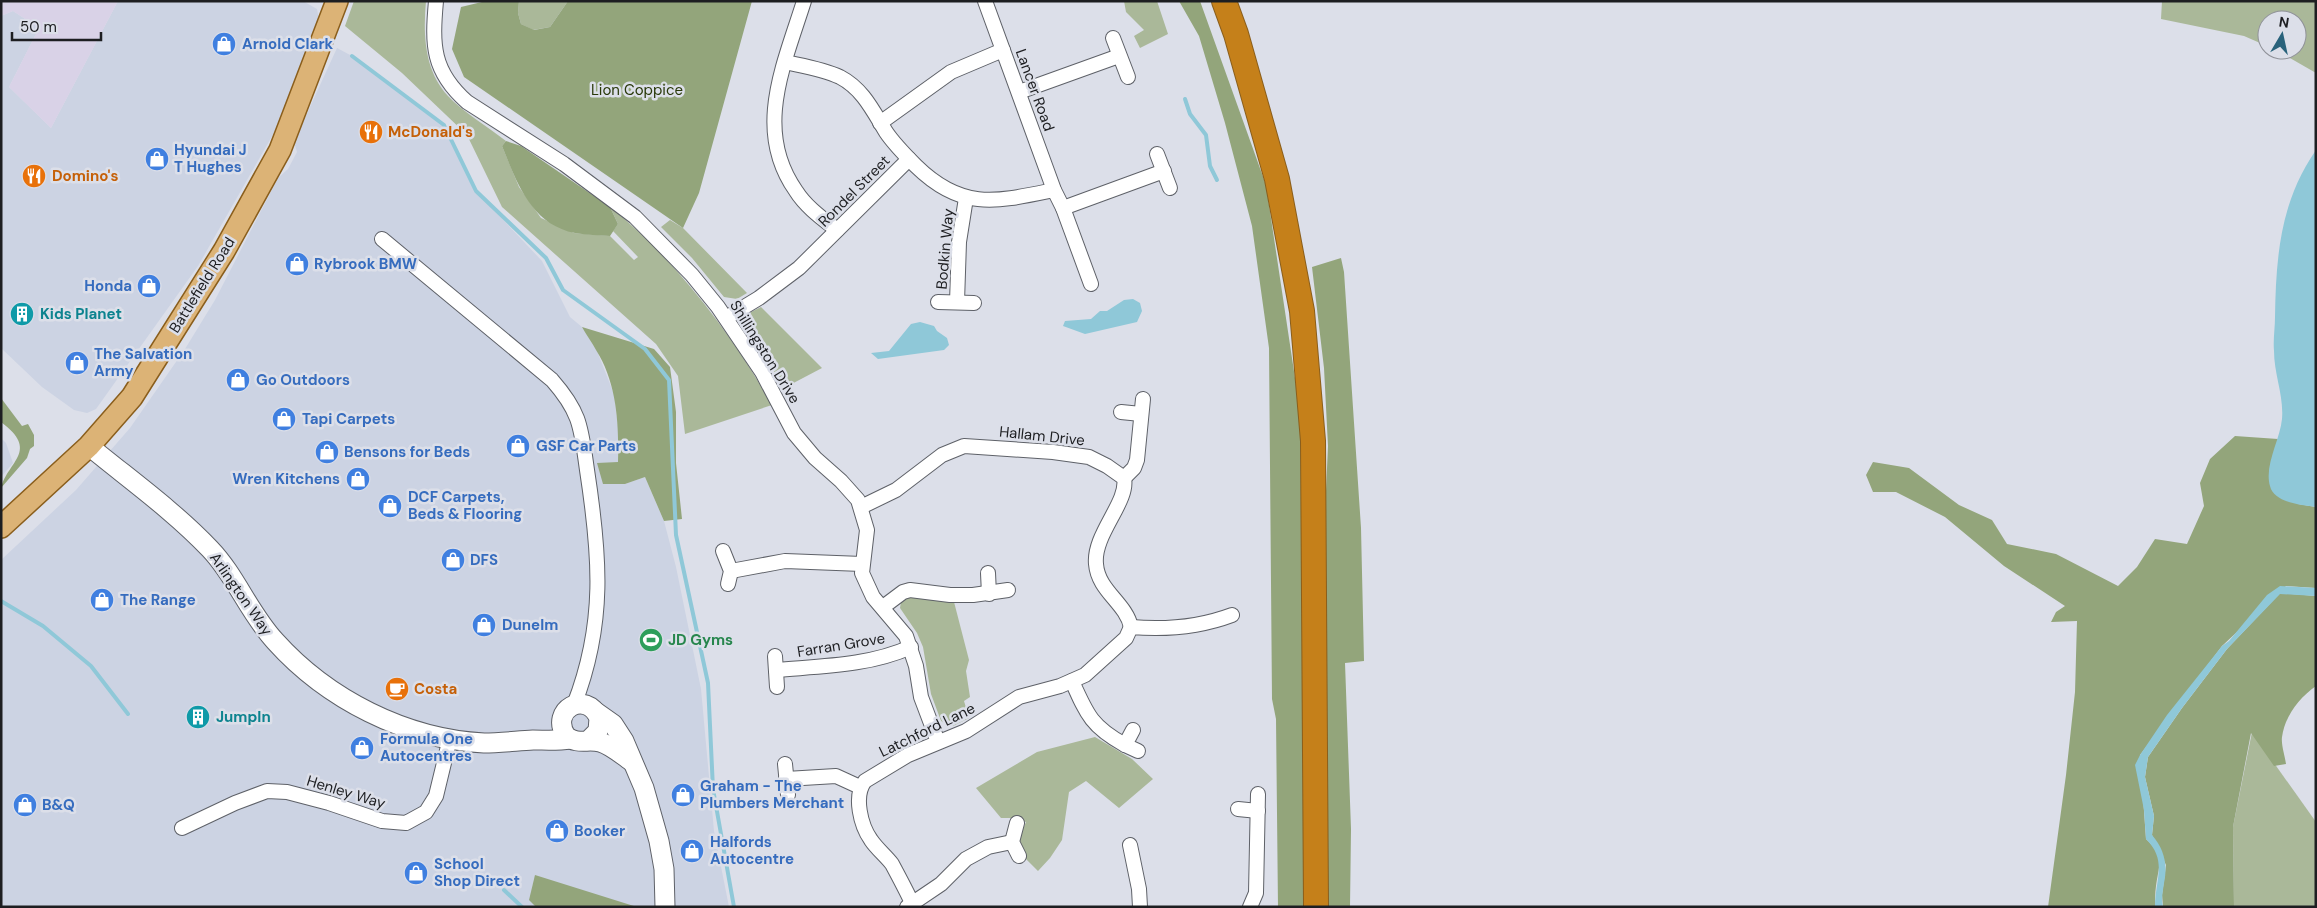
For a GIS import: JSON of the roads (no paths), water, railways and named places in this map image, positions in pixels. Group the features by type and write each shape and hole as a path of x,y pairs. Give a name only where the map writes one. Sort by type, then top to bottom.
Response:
{"highway":[{"path":"1224,1 1236,34 1277,179 1302,312 1313,441 1316,907"}],"main road":[{"name":"Battlefield Road","path":"1,526 89,446 132,397 224,251 276,159 337,1"}],"street":[{"name":"Shillingston Drive","path":"436,1 433,38 435,54 440,70 454,91 467,102 564,164 634,217 692,275 726,318 762,372 794,433 815,458 850,491 861,507 867,530 862,564 865,583 873,597 901,628 910,646 916,666 921,697 938,742"},
{"path":"804,1 785,62 773,126 778,158 796,193 814,211 838,230"},
{"name":"Lancer Road","path":"985,1 1054,190"},
{"path":"1113,38 1128,77"},
{"path":"880,123 950,72 1003,50"},
{"path":"1018,92 1120,56"},
{"path":"785,62 821,70 840,77 867,99 880,123 909,159"},
{"path":"1157,154 1170,188"},
{"name":"Rondel Street","path":"726,318 793,273 909,159 926,176 946,190 966,198 992,200 1054,190"},
{"path":"1063,208 1164,172"},
{"path":"1054,190 1063,208 1091,284"},
{"name":"Bodkin Way","path":"957,302 959,242 966,198"},
{"name":"Arlington Way","path":"89,446 181,522 210,549 234,582 251,611 274,641 303,670 340,696 387,721 450,738 483,742 555,742 594,737 600,725 587,708 587,671 598,608 598,563 584,438 574,408 552,380 382,239"},
{"path":"938,302 974,303"},
{"path":"1143,399 1134,468 1124,478 1125,488 1099,542 1096,564 1097,573 1104,588 1126,614 1131,627 1153,629 1180,627 1232,615"},
{"path":"1121,412 1141,414"},
{"name":"Hallam Drive","path":"861,507 896,490 942,455 964,446 1054,452 1089,457 1120,473 1124,478"},
{"path":"723,552 729,578 785,561 862,564"},
{"path":"988,573 989,594"},
{"path":"884,608 903,592 910,590 950,595 989,594 1008,590"},
{"name":"Latchford Lane","path":"860,787 865,781 908,755 982,722 1019,697 1072,681 1096,666 1126,638 1131,627"},
{"name":"Farran Grove","path":"776,670 886,657 910,646"},
{"path":"775,656 777,687"},
{"path":"1072,681 1092,722 1103,733 1132,748 1133,730"},
{"name":"Arlington Way","path":"522,741 555,727 561,721 563,714 587,708"},
{"path":"587,708 614,724 624,741 644,788 659,841 664,869 665,907"},
{"path":"561,721 563,731 579,740"},
{"name":"Henley Way","path":"182,828 235,802 267,791 287,792 329,803 382,821 406,823 426,812 436,796 450,738"},
{"name":"Arlington Way","path":"579,740 602,743 631,760"},
{"path":"785,764 788,795"},
{"path":"786,779 836,776 860,787 863,825 872,841 891,863 909,905 940,884 966,859 988,847 1012,842"},
{"path":"1250,907 1256,892 1258,794"},
{"path":"1238,809 1258,811"},
{"path":"1017,823 1012,842 1019,856"},
{"path":"1130,845 1139,888 1140,907"}],"water":[{"path":"2316,150 2316,507 2289,502 2277,496 2270,486 2269,470 2282,419 2282,402 2274,360 2274,347 2277,273 2282,230 2295,190"},
{"path":"1133,299 1140,303 1142,311 1137,322 1085,334 1063,326 1065,321 1091,319 1100,311 1107,311 1124,300"},
{"path":"920,322 934,326 937,331 947,338 949,345 944,350 878,359 871,353 889,351 911,324"},
{"path":"2280,586 2316,588 2316,596 2280,594 2227,649 2148,757 2145,777 2154,816 2152,835 2160,846 2166,869 2162,898 2163,907 2155,907 2159,863 2153,847 2146,839 2144,810 2135,765 2167,715 2222,646 2229,641 2267,595"}],"waterway":[{"path":"352,56 444,125 476,191 546,258 563,290 645,349 669,380 676,535 708,683 713,789 734,907"},
{"path":"1185,99 1190,114 1206,135 1210,166 1217,180"},
{"path":"1,601 43,626 91,666 128,714"},
{"path":"504,890 522,907"}],"place":[{"name":"Arnold Clark","path":"224,44"},
{"name":"McDonald's","path":"371,132"},
{"name":"Hyundai J T Hughes","path":"157,159"},
{"name":"Domino's","path":"34,176"},
{"name":"Rybrook BMW","path":"297,264"},
{"name":"Honda","path":"149,286"},
{"name":"Kids Planet","path":"22,314"},
{"name":"The Salvation Army","path":"77,363"},
{"name":"Go Outdoors","path":"238,380"},
{"name":"Tapi Carpets","path":"284,419"},
{"name":"GSF Car Parts","path":"518,446"},
{"name":"Bensons for Beds","path":"327,452"},
{"name":"Wren Kitchens","path":"358,479"},
{"name":"DCF Carpets, Beds & Flooring","path":"390,506"},
{"name":"DFS","path":"453,560"},
{"name":"The Range","path":"102,600"},
{"name":"Dunelm","path":"484,625"},
{"name":"JD Gyms","path":"651,640"},
{"name":"Costa","path":"397,689"},
{"name":"JumpIn","path":"198,717"},
{"name":"Formula One Autocentres","path":"362,748"},
{"name":"Graham - The Plumbers Merchant","path":"683,795"},
{"name":"B&Q","path":"25,805"},
{"name":"Booker","path":"557,831"},
{"name":"Halfords Autocentre","path":"692,851"},
{"name":"School Shop Direct","path":"416,873"}],"park label":[{"name":"Lion Coppice","path":"637,90"}]}
